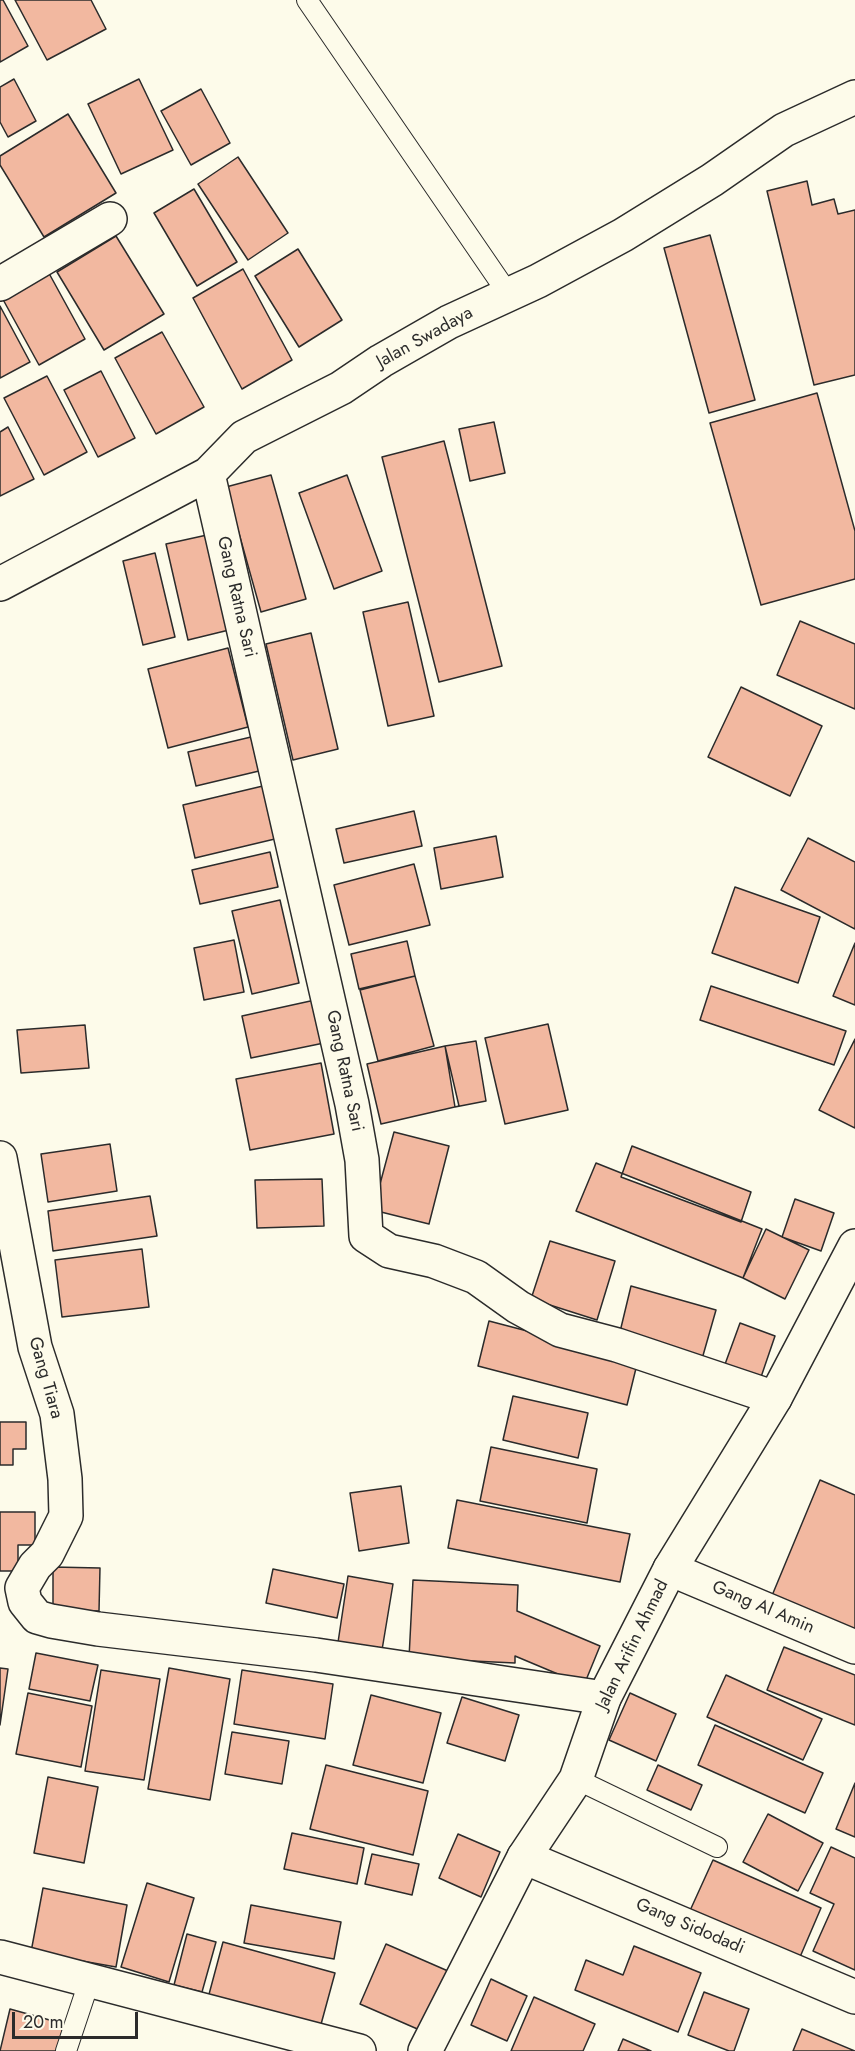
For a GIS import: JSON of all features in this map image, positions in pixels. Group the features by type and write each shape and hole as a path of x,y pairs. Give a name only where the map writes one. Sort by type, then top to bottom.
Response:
{"street":[{"name":"Jalan Swadaya","path":"3,574 208,474 244,437 341,388 448,321 538,281 623,235 712,180 784,130 855,97"},
{"path":"0,284 110,219"},
{"name":"Gang Ratna Sari","path":"208,474 352,1104 362,1160 366,1236 388,1251 434,1261 476,1277 518,1307 560,1330 617,1345 775,1398"},
{"name":"Gang Tiara","path":"0,1158 35,1347 57,1414 65,1479 66,1516 47,1554 11,1588"},
{"name":"Jalan Arifin Ahmad","path":"425,2051 524,1857 576,1779 604,1698 670,1569 775,1398 855,1246"},
{"name":"Gang Al Amin","path":"670,1569 855,1647"},
{"path":"11,1588 37,1617 51,1622 316,1655 604,1698"},
{"name":"Gang Sidodadi","path":"524,1857 855,1997"},
{"path":"0,1957 359,2051"}],"lane":[{"path":"307,0 508,295"},
{"path":"576,1779 717,1847"},
{"path":"66,2051 90,1979"}],"building":[{"path":"0,0 3,0 28,46 0,62"},
{"path":"15,0 91,0 106,29 47,60"},
{"path":"14,79 36,121 8,137 0,122 0,87"},
{"path":"139,79 173,150 121,174 88,104"},
{"path":"201,89 230,143 191,165 161,111"},
{"path":"68,114 116,193 44,237 0,165 0,156"},
{"path":"238,157 288,233 248,260 198,184"},
{"path":"807,181 812,205 834,199 838,214 855,210 855,375 814,385 767,191"},
{"path":"194,189 237,262 197,286 154,213"},
{"path":"710,235 755,400 709,413 664,248"},
{"path":"116,236 164,314 104,350 57,272"},
{"path":"298,249 342,320 299,347 255,276"},
{"path":"45,266 85,339 39,365 0,294"},
{"path":"243,269 292,360 242,389 193,298"},
{"path":"0,306 30,362 0,378"},
{"path":"162,332 204,407 156,434 115,358"},
{"path":"101,371 135,438 98,457 64,390"},
{"path":"47,376 87,452 44,475 4,398"},
{"path":"817,393 855,531 855,579 761,605 710,423"},
{"path":"494,422 505,473 470,481 459,429"},
{"path":"8,427 34,479 0,496 0,432"},
{"path":"444,441 502,666 439,682 382,457"},
{"path":"271,475 306,599 261,612 226,487"},
{"path":"347,475 382,571 334,589 299,493"},
{"path":"207,535 229,630 188,640 166,544"},
{"path":"155,553 175,637 143,645 123,561"},
{"path":"408,602 434,716 388,726 363,612"},
{"path":"800,621 855,644 855,709 777,675"},
{"path":"311,633 338,749 293,760 266,644"},
{"path":"228,648 248,727 168,748 148,669"},
{"path":"741,687 822,726 790,796 708,757"},
{"path":"251,737 259,771 196,786 188,752"},
{"path":"267,785 279,838 195,858 183,805"},
{"path":"414,811 422,846 344,863 336,829"},
{"path":"496,836 503,877 441,889 434,848"},
{"path":"808,838 855,862 855,929 781,890"},
{"path":"270,852 278,887 200,904 192,870"},
{"path":"414,864 430,925 349,945 334,885"},
{"path":"735,887 820,917 798,983 712,953"},
{"path":"280,900 299,983 252,994 232,911"},
{"path":"234,940 244,992 204,1000 194,948"},
{"path":"407,941 415,976 359,989 351,954"},
{"path":"855,943 855,1005 833,996"},
{"path":"415,976 434,1046 378,1061 360,990"},
{"path":"711,986 846,1031 834,1065 700,1020"},
{"path":"315,1000 324,1043 251,1058 242,1016"},
{"path":"548,1024 568,1110 505,1124 485,1038"},
{"path":"85,1025 89,1068 21,1073 17,1030"},
{"path":"855,1039 855,1128 819,1110"},
{"path":"476,1041 486,1101 455,1107 445,1046"},
{"path":"445,1046 459,1106 381,1124 367,1064"},
{"path":"321,1063 334,1134 250,1150 236,1079"},
{"path":"394,1132 449,1146 429,1224 373,1210"},
{"path":"110,1144 117,1191 48,1202 41,1154"},
{"path":"632,1146 751,1192 741,1222 621,1177"},
{"path":"596,1163 762,1229 743,1278 576,1211"},
{"path":"322,1179 324,1226 257,1228 255,1180"},
{"path":"150,1196 157,1236 53,1251 48,1211"},
{"path":"795,1199 834,1213 821,1251 782,1237"},
{"path":"766,1229 809,1250 785,1299 743,1278"},
{"path":"550,1241 615,1261 597,1320 531,1299"},
{"path":"142,1249 149,1307 62,1317 55,1260"},
{"path":"631,1286 716,1310 702,1359 619,1336"},
{"path":"489,1321 638,1360 627,1405 478,1366"},
{"path":"740,1323 775,1336 760,1380 724,1367"},
{"path":"513,1396 588,1413 578,1458 503,1440"},
{"path":"0,1422 26,1422 26,1449 13,1449 13,1465 0,1465"},
{"path":"491,1447 597,1469 587,1523 480,1501"},
{"path":"820,1480 855,1495 855,1633 771,1598"},
{"path":"401,1486 409,1543 359,1551 350,1493"},
{"path":"457,1500 630,1534 620,1582 448,1548"},
{"path":"0,1512 35,1512 35,1545 18,1545 18,1571 0,1571"},
{"path":"53,1567 100,1568 99,1611 53,1610"},
{"path":"273,1569 344,1584 337,1618 266,1603"},
{"path":"348,1576 393,1584 381,1656 337,1649"},
{"path":"413,1580 518,1585 517,1611 600,1646 584,1685 515,1656 515,1663 409,1658"},
{"path":"784,1647 855,1675 855,1725 767,1690"},
{"path":"36,1653 98,1665 90,1701 29,1689"},
{"path":"0,1668 8,1669 0,1725"},
{"path":"169,1668 230,1679 210,1800 148,1789"},
{"path":"101,1670 160,1679 144,1780 85,1771"},
{"path":"242,1670 333,1684 325,1739 234,1724"},
{"path":"726,1675 822,1719 803,1760 707,1717"},
{"path":"28,1693 92,1706 81,1767 16,1754"},
{"path":"630,1693 676,1714 656,1761 609,1740"},
{"path":"371,1695 441,1713 423,1783 353,1765"},
{"path":"462,1697 519,1715 505,1761 447,1743"},
{"path":"715,1725 823,1773 805,1813 698,1765"},
{"path":"232,1732 289,1741 282,1784 225,1774"},
{"path":"326,1765 428,1791 413,1855 310,1829"},
{"path":"658,1765 702,1785 691,1810 647,1790"},
{"path":"48,1777 98,1787 84,1863 34,1853"},
{"path":"855,1783 855,1837 836,1829"},
{"path":"768,1814 823,1843 798,1891 743,1862"},
{"path":"292,1833 364,1848 357,1884 284,1869"},
{"path":"458,1834 500,1852 481,1897 439,1878"},
{"path":"831,1847 855,1858 855,1970 813,1951 834,1904 810,1893"},
{"path":"372,1854 419,1864 412,1895 365,1884"},
{"path":"713,1860 821,1908 797,1964 688,1915"},
{"path":"147,1883 194,1898 169,1982 121,1967"},
{"path":"43,1888 127,1905 116,1967 31,1952"},
{"path":"251,1905 341,1922 334,1959 244,1943"},
{"path":"187,1934 216,1942 202,1992 174,1985"},
{"path":"223,1942 335,1973 320,2028 208,1998"},
{"path":"386,1944 448,1971 422,2031 360,2004"},
{"path":"634,1946 701,1973 678,2032 575,1990 586,1960 623,1975"},
{"path":"491,1979 527,1996 507,2041 471,2025"},
{"path":"704,1992 749,2009 734,2051 688,2035"},
{"path":"534,1997 595,2024 583,2051 511,2051"},
{"path":"10,2009 64,2024 57,2051 0,2051"},
{"path":"802,2029 855,2051 793,2051"},
{"path":"623,2039 651,2051 618,2051"}]}
